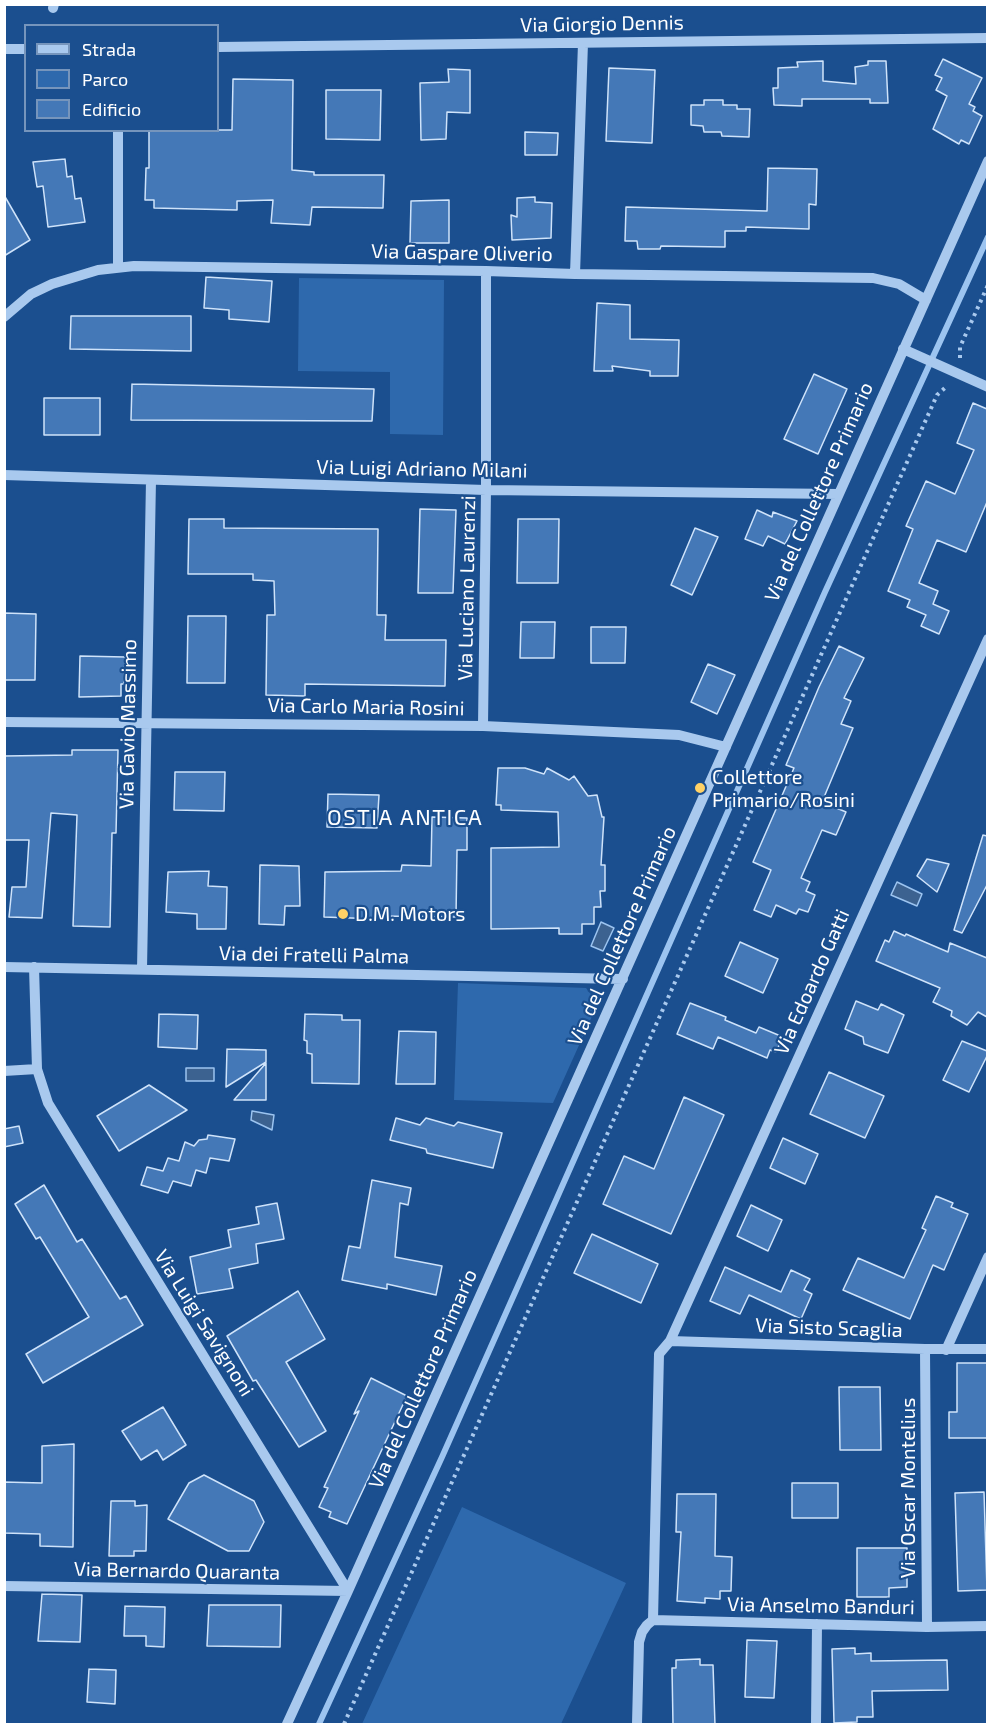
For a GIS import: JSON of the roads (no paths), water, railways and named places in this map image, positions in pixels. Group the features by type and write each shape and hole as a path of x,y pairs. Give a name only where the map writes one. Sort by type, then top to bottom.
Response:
{"street":[{"name":"Via Giorgio Dennis","path":"219,47 987,38"},
{"path":"575,274 583,43"},
{"path":"4,49 24,49"},
{"path":"118,132 118,267"},
{"name":"Via del Collettore Primario","path":"287,1725 987,161"},
{"name":"Via Gaspare Oliverio","path":"4,317 31,294 52,284 79,274 118,267 881,279 899,284 926,300"},
{"name":"Via Luciano Laurenzi","path":"483,726 486,271"},
{"path":"903,349 987,387"},
{"name":"Via Luigi Adriano Milani","path":"4,475 486,490 838,494"},
{"name":"Via Gavio Massimo","path":"142,969 152,480"},
{"name":"Via Edoardo Gatti","path":"653,1620 659,1354 670,1341 987,639"},
{"name":"Via Carlo Maria Rosini","path":"4,722 483,726 679,735 726,747"},
{"name":"Via dei Fratelli Palma","path":"4,967 622,978"},
{"name":"Via Luigi Savignoni","path":"34,967 37,1069 48,1103 348,1592"},
{"path":"4,1071 37,1069"},
{"path":"946,1350 987,1257"},
{"name":"Via Sisto Scaglia","path":"670,1341 946,1350 987,1349"},
{"name":"Via Oscar Montelius","path":"925,1349 927,1627"},
{"name":"Via Bernardo Quaranta","path":"4,1587 348,1592"},
{"path":"637,1725 639,1642 642,1632 653,1620"},
{"name":"Via Anselmo Banduri","path":"653,1620 927,1627 987,1626"},
{"path":"816,1725 817,1624"}],"waterway":[{"path":"319,1724 442,1457 825,592 988,237"}],"place":[{"name":"Collettore Primario/Rosini","path":"700,788"},
{"name":"D.M. Motors","path":"343,914"}],"district":[{"name":"OSTIA ANTICA","path":"405,818"}]}
